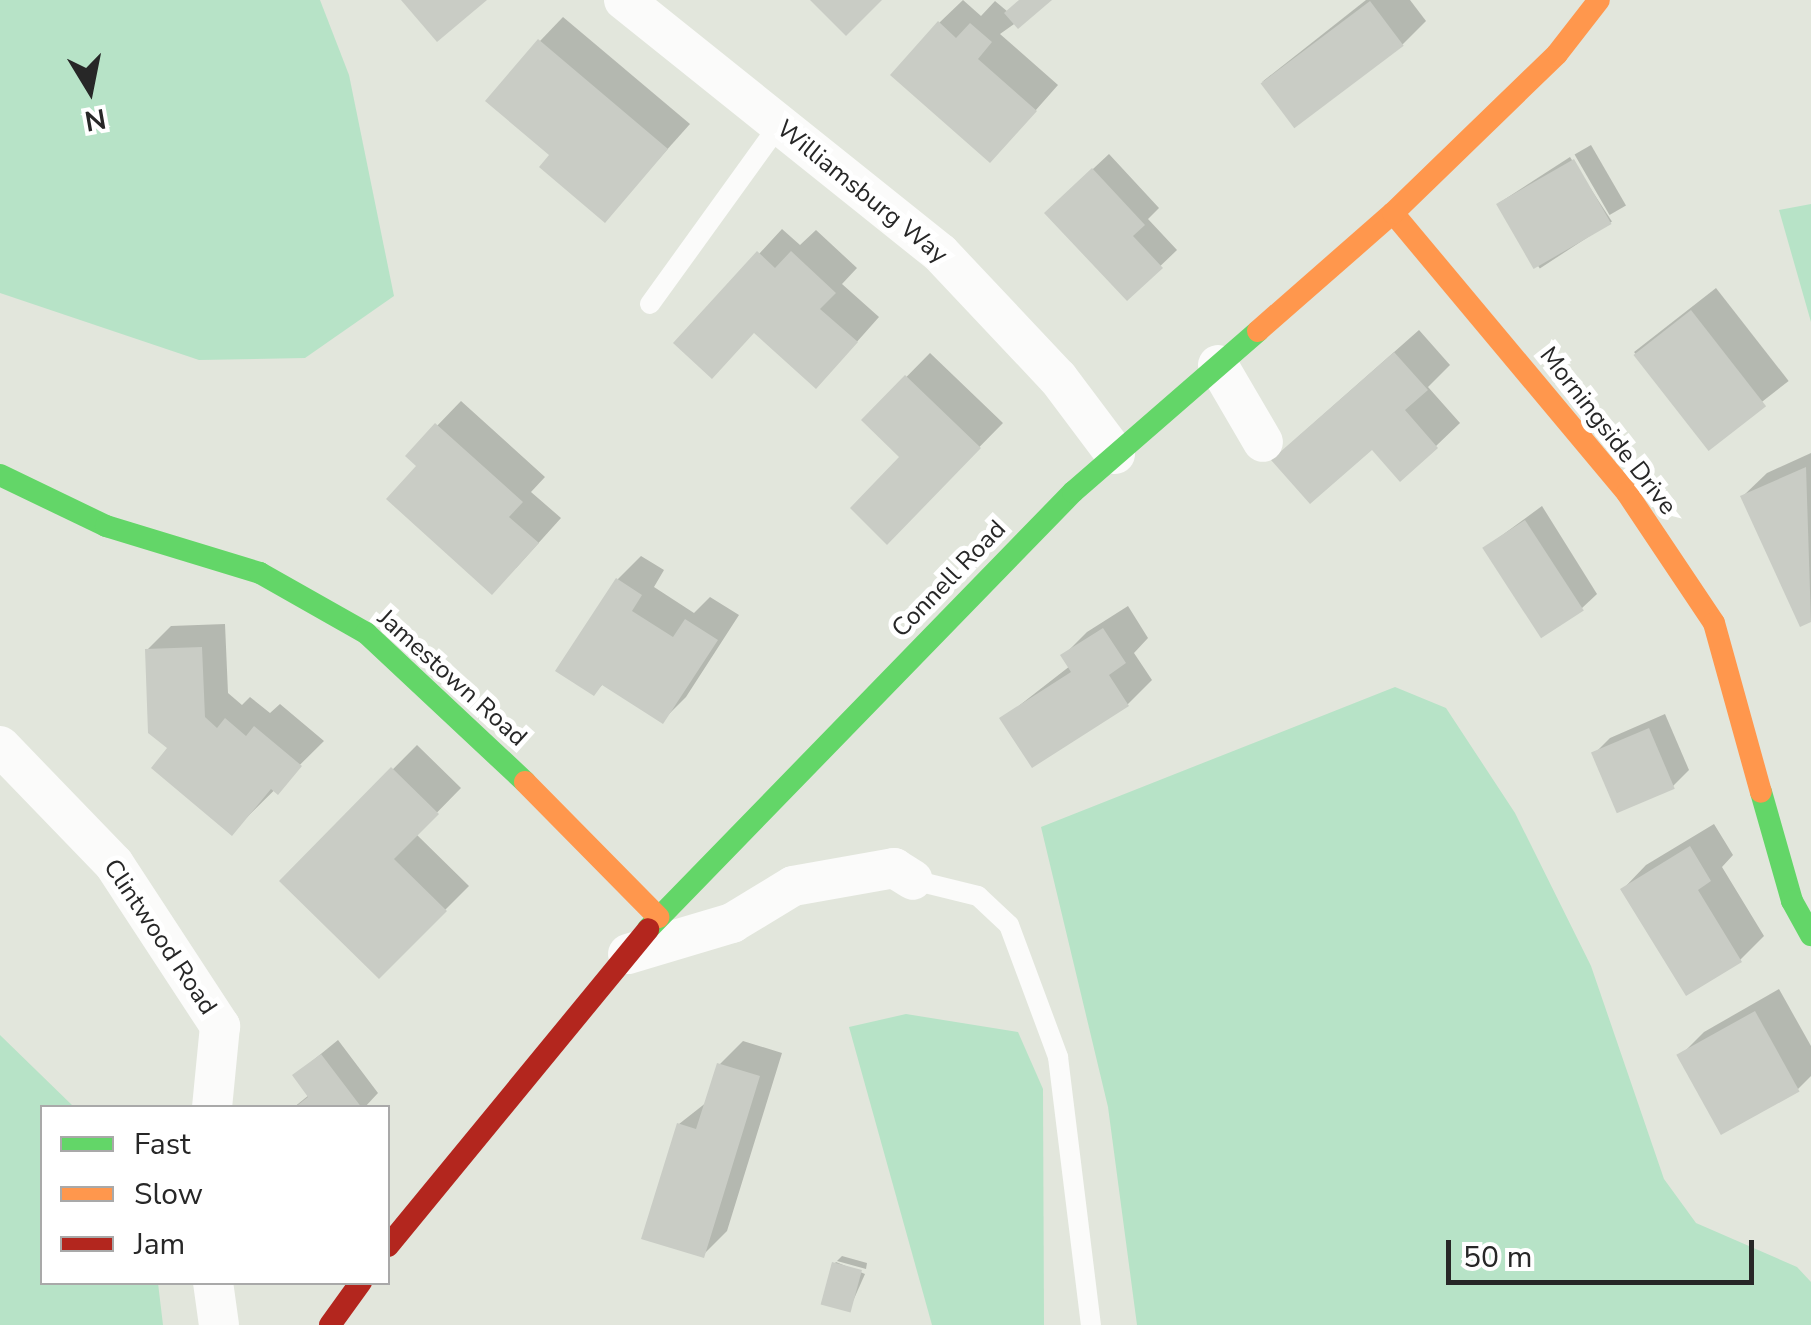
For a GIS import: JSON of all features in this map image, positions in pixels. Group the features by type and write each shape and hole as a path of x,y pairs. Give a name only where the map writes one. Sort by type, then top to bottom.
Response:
{"main road":[{"name":"Connell Road","path":"390,1244 658,917 1115,454 1394,212 1557,54 1600,0"},
{"name":"Morningside Drive","path":"1394,212 1627,493 1714,623 1792,901 1811,935"},
{"name":"Jamestown Road","path":"0,475 106,526 260,573 366,633 458,714 658,917"},
{"path":"330,1325 359,1285"}],"street":[{"name":"Williamsburg Way","path":"624,0 940,253 1058,378 1115,454"},
{"path":"1218,365 1263,442"},
{"name":"Clintwood Road","path":"0,746 114,864 220,1026 212,1105"},
{"path":"628,954 732,923 763,910 793,886 894,868 913,880"},
{"path":"213,1285 218,1325"}],"lane":[{"path":"650,304 780,124"},
{"path":"913,880 978,896 1008,925 1058,1057 1092,1325"}],"green space":[{"path":"0,0 320,0 349,75 394,296 305,358 199,360 0,293"},
{"path":"1811,204 1811,322 1779,210"},
{"path":"1395,687 1446,708 1515,813 1591,966 1664,1179 1696,1223 1797,1267 1811,1282 1811,1325 1137,1325 1108,1107 1041,827"},
{"path":"906,1014 1018,1032 1043,1089 1044,1325 932,1325 849,1027"},
{"path":"0,1035 72,1105 40,1105 40,1285 158,1285 163,1325 0,1325"}],"building":[{"path":"401,0 487,0 437,42"},
{"path":"810,0 882,0 846,36"},
{"path":"1019,0 1052,0 1018,29 1004,13"},
{"path":"1370,1 1404,46 1294,128 1261,83"},
{"path":"938,21 956,38 970,23 992,42 978,59 1037,111 990,163 890,75"},
{"path":"538,39 668,149 605,223 539,167 549,155 485,101"},
{"path":"1574,159 1612,224 1534,269 1496,204"},
{"path":"1092,168 1145,225 1133,236 1163,268 1127,301 1044,213"},
{"path":"757,251 775,268 791,251 836,293 820,309 858,342 816,389 754,333 712,379 673,343"},
{"path":"1691,310 1766,406 1709,451 1633,355"},
{"path":"1394,352 1428,390 1405,410 1438,448 1400,482 1372,450 1310,504 1271,460"},
{"path":"905,375 981,448 887,545 850,508 899,457 861,420"},
{"path":"435,423 523,502 509,517 539,543 492,595 386,499 416,466 405,456"},
{"path":"1806,467 1811,622 1800,627 1740,496"},
{"path":"1525,520 1584,611 1541,638 1482,548"},
{"path":"616,578 642,595 632,611 673,637 685,619 718,640 663,724 602,685 594,696 555,671"},
{"path":"1103,628 1126,663 1109,675 1129,706 1032,768 999,718 1071,672 1060,655"},
{"path":"202,647 205,717 217,728 225,718 246,736 254,726 302,766 278,795 271,789 232,836 151,768 167,748 148,733 145,649"},
{"path":"1649,728 1675,789 1617,813 1591,753"},
{"path":"391,767 439,814 394,859 447,911 379,979 279,881"},
{"path":"1690,846 1711,881 1698,890 1742,962 1686,996 1620,889"},
{"path":"1755,1011 1800,1091 1721,1135 1676,1055"},
{"path":"321,1054 360,1105 298,1105 308,1097 292,1075"},
{"path":"717,1063 760,1076 704,1258 641,1239 677,1123 696,1129"},
{"path":"832,1262 862,1270 851,1313 821,1305"}],"traffic: fast":[{"path":"648,929 1073,492 1258,331"},
{"path":"0,475 106,526 260,573 366,633 525,782"},
{"path":"1761,792 1792,901 1811,935"}],"traffic: slow":[{"path":"1258,331 1393,213 1557,54 1599,0"},
{"path":"1393,213 1627,493 1714,623 1761,792"},
{"path":"525,782 658,917"}],"traffic: jam":[{"path":"390,1244 648,929"},
{"path":"330,1325 359,1285"}]}
